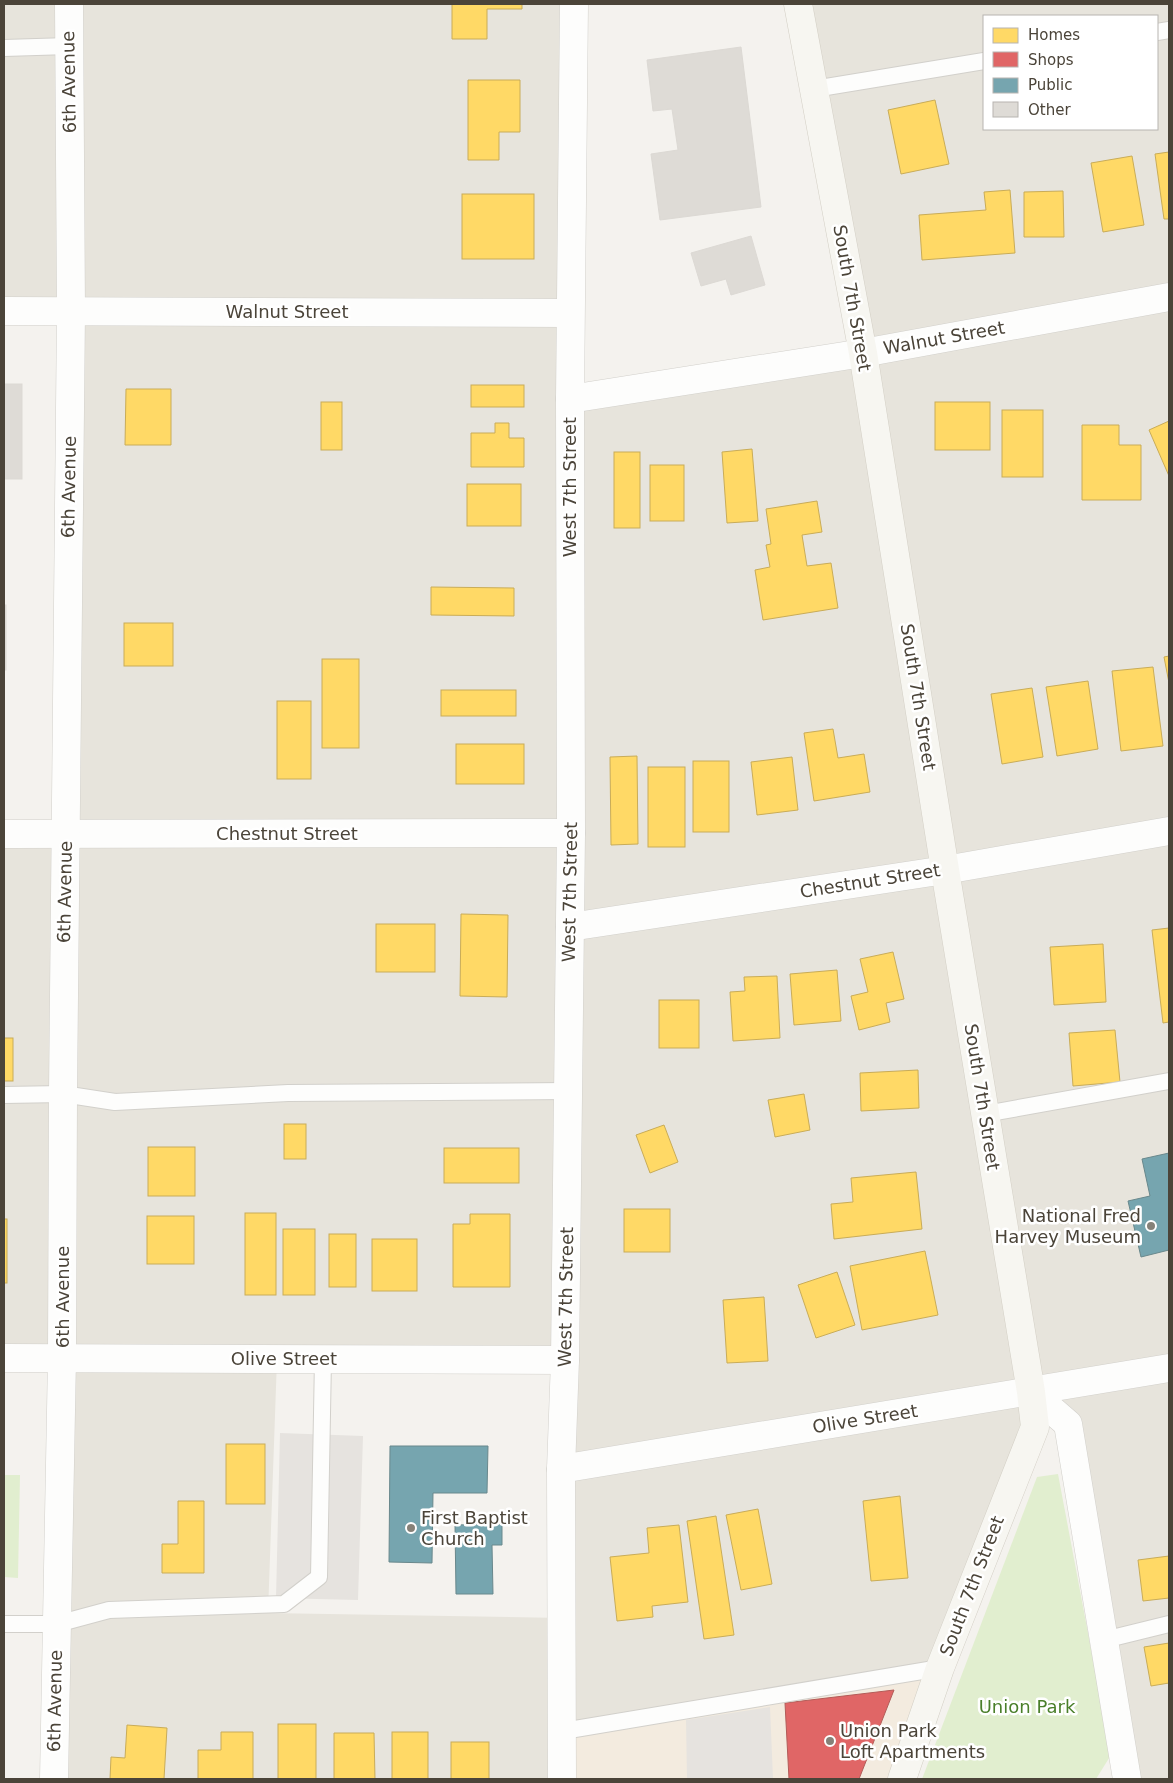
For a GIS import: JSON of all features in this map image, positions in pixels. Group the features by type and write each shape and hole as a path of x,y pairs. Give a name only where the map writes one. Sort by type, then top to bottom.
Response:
{"street":[{"name":"6th Avenue","path":"54,1779 62,1358 65,834 72,311 69,4"},
{"name":"West 7th Street","path":"562,1779 561,1469 565,1360 571,834 570,314 574,4"},
{"name":"South 7th Street","path":"798,4 863,353 945,870 1031,1392 1035,1428 940,1668 902,1779"},
{"name":"Walnut Street","path":"570,399 863,353 1169,297"},
{"name":"Walnut Street","path":"4,311 570,314"},
{"name":"Chestnut Street","path":"570,927 945,870 1169,831"},
{"name":"Chestnut Street","path":"4,834 571,834"},
{"name":"Olive Street","path":"4,1358 565,1360"},
{"name":"Olive Street","path":"561,1469 1169,1368"},
{"path":"1031,1392 1068,1424 1127,1779"}],"lane":[{"path":"4,48 69,46"},
{"path":"814,89 983,61"},
{"path":"985,1114 1169,1081"},
{"path":"4,1094 63,1094 115,1102 288,1093 568,1091"},
{"path":"4,1624 57,1624 109,1610 284,1604 319,1577 323,1359"},
{"path":"1104,1640 1169,1624"},
{"path":"563,1731 940,1668"}],"shaded area":[{"path":"4,4 574,4 570,399 863,353 798,4 1169,4 1169,1779 1127,1779 1068,1425 1032,1392 1035,1427 940,1668 558,1779 54,1779 62,1358 4,1358 4,834 65,834 71,311 4,311","holes":["277,1359 565,1361 562,1618 268,1613"]},
{"path":"280,1433 363,1436 358,1600 276,1598"},
{"path":"940,1668 902,1779 562,1779 563,1731"},
{"path":"770,1707 773,1779 687,1779 686,1720"}],"green space":[{"name":"Union Park","path":"1058,1474 1111,1755 1096,1779 922,1779 1037,1477"},
{"path":"4,1475 20,1475 18,1578 4,1577"}],"building: Homes":[{"path":"452,4 522,4 522,9 487,9 487,39 452,39"},
{"path":"468,80 520,80 520,132 499,132 499,160 468,160"},
{"path":"935,100 949,164 901,174 888,110"},
{"path":"1169,152 1169,219 1164,219 1155,154"},
{"path":"1132,156 1144,225 1103,232 1091,163"},
{"path":"1010,190 1015,253 922,260 919,215 986,210 984,192"},
{"path":"1063,191 1064,237 1024,237 1024,192"},
{"path":"462,194 534,194 534,259 462,259"},
{"path":"471,385 524,385 524,407 471,407"},
{"path":"126,389 171,389 171,445 125,445"},
{"path":"321,402 342,402 342,450 321,450"},
{"path":"935,402 990,402 990,450 935,450"},
{"path":"1002,410 1043,410 1043,477 1002,477"},
{"path":"1169,421 1169,476 1149,430"},
{"path":"495,423 509,423 509,438 524,438 524,467 471,467 471,433 495,433"},
{"path":"1082,425 1119,425 1119,445 1141,445 1141,500 1082,500"},
{"path":"752,449 758,521 727,523 722,452"},
{"path":"614,452 640,452 640,528 614,528"},
{"path":"650,465 684,465 684,521 650,521"},
{"path":"467,484 521,484 521,526 467,526"},
{"path":"817,501 822,532 802,535 807,566 831,563 838,608 763,620 755,570 770,567 766,545 771,544 766,509"},
{"path":"431,587 514,588 514,616 431,615"},
{"path":"124,623 173,623 173,666 124,666"},
{"path":"1169,656 1169,683 1164,657"},
{"path":"322,659 359,659 359,748 322,748"},
{"path":"1153,667 1163,746 1121,751 1112,671"},
{"path":"1088,681 1098,749 1057,756 1046,687"},
{"path":"1032,688 1043,757 1002,764 991,694"},
{"path":"441,690 516,690 516,716 441,716"},
{"path":"277,701 311,701 311,779 277,779"},
{"path":"833,729 838,758 864,754 870,792 814,801 804,733"},
{"path":"456,744 524,744 524,784 456,784"},
{"path":"637,756 638,844 611,845 610,757"},
{"path":"792,757 798,810 757,815 751,762"},
{"path":"693,761 729,761 729,832 693,832"},
{"path":"648,767 685,767 685,847 648,847"},
{"path":"461,914 508,915 507,997 460,996"},
{"path":"376,924 435,924 435,972 376,972"},
{"path":"1169,928 1169,1022 1163,1023 1152,930"},
{"path":"1103,944 1106,1002 1054,1005 1050,947"},
{"path":"893,952 904,999 886,1003 890,1022 859,1030 851,996 868,992 860,959"},
{"path":"837,970 841,1021 794,1025 790,974"},
{"path":"777,976 780,1038 733,1041 730,992 745,991 744,977"},
{"path":"659,1000 699,1000 699,1048 659,1048"},
{"path":"1115,1030 1120,1082 1073,1086 1069,1033"},
{"path":"4,1038 13,1038 13,1081 4,1081"},
{"path":"918,1070 919,1108 861,1111 860,1073"},
{"path":"804,1094 810,1130 775,1137 768,1100"},
{"path":"284,1124 306,1124 306,1159 284,1159"},
{"path":"664,1125 678,1162 650,1173 636,1135"},
{"path":"148,1147 195,1147 195,1196 148,1196"},
{"path":"444,1148 519,1148 519,1183 444,1183"},
{"path":"916,1172 922,1229 834,1239 831,1204 853,1202 851,1178"},
{"path":"624,1209 670,1209 670,1252 624,1252"},
{"path":"245,1213 276,1213 276,1295 245,1295"},
{"path":"470,1214 510,1214 510,1287 453,1287 453,1224 470,1224"},
{"path":"147,1216 194,1216 194,1264 147,1264"},
{"path":"4,1219 7,1219 7,1283 4,1283"},
{"path":"283,1229 315,1229 315,1295 283,1295"},
{"path":"329,1234 356,1234 356,1287 329,1287"},
{"path":"372,1239 417,1239 417,1291 372,1291"},
{"path":"925,1251 938,1315 862,1330 850,1266"},
{"path":"837,1272 855,1325 816,1338 798,1285"},
{"path":"764,1297 768,1361 727,1363 723,1300"},
{"path":"226,1444 265,1444 265,1504 226,1504"},
{"path":"900,1496 908,1578 871,1581 863,1501"},
{"path":"178,1501 204,1501 204,1573 162,1573 162,1544 178,1544"},
{"path":"758,1509 772,1584 741,1590 726,1515"},
{"path":"716,1516 734,1635 704,1639 687,1521"},
{"path":"679,1525 688,1602 652,1606 653,1617 617,1621 610,1557 649,1553 647,1528"},
{"path":"1169,1556 1169,1598 1143,1601 1138,1560"},
{"path":"1169,1643 1169,1683 1151,1686 1144,1647"},
{"path":"278,1724 316,1724 316,1779 278,1779"},
{"path":"127,1725 167,1728 164,1779 110,1779 111,1757 125,1758"},
{"path":"221,1732 253,1732 253,1779 198,1779 198,1750 221,1750"},
{"path":"392,1732 428,1732 428,1779 392,1779"},
{"path":"334,1733 374,1733 375,1779 334,1779"},
{"path":"451,1742 489,1742 489,1779 451,1779"}],"building: Shops":[{"name":"Union Park Loft Apartments","path":"894,1690 859,1779 789,1779 785,1703"}],"building: Public":[{"name":"National Fred Harvey Museum","path":"1169,1153 1169,1250 1141,1257 1128,1201 1150,1196 1142,1159"},
{"name":"First Baptist Church","path":"390,1446 488,1446 487,1493 433,1493 432,1563 389,1562"},
{"path":"502,1524 502,1545 492,1545 493,1594 456,1594 455,1525"}],"building: Other":[{"path":"741,47 761,207 660,220 651,154 678,150 672,109 653,111 647,60"},
{"path":"751,236 765,285 731,295 726,279 701,286 691,253"},
{"path":"4,384 22,384 22,479 4,479"},
{"path":"4,605 6,605 6,670 4,670"}],"place":[{"name":"National Fred Harvey Museum","path":"1151,1226"},
{"name":"First Baptist Church","path":"411,1528"},
{"name":"Union Park Loft Apartments","path":"830,1741"}]}
